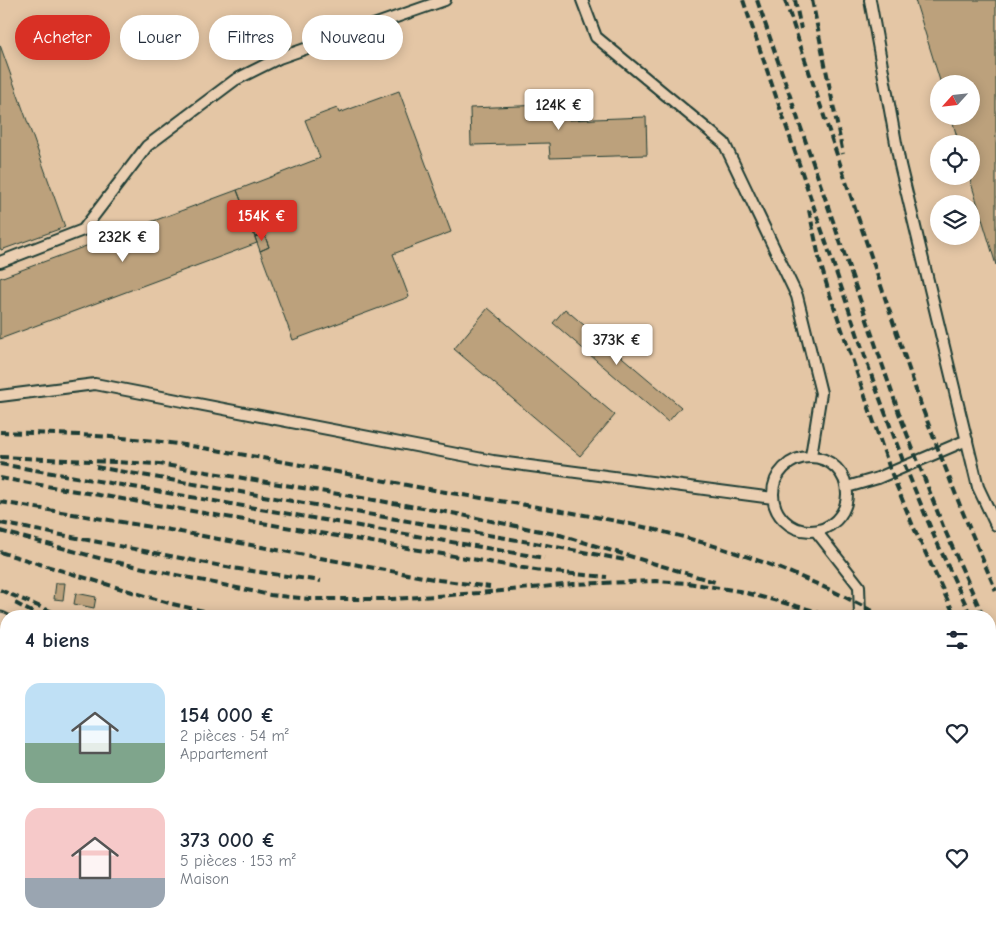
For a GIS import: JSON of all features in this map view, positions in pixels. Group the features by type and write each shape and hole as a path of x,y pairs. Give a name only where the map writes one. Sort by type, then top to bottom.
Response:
{"lane":[{"path":"0,262 83,230 147,146 235,80 279,58 445,0"},
{"path":"582,0 596,37 724,143 797,296 821,393 811,456"},
{"path":"870,0 900,165 978,487 996,525"},
{"path":"0,396 95,384 493,461 773,498"},
{"path":"847,487 878,478 967,440"},
{"path":"811,456 823,458 834,465 843,475 847,487 847,499 837,520 827,527 816,530 804,530 793,526 783,519 776,509 773,498 778,474 798,458 811,456"},
{"path":"816,530 859,586 860,610"}],"building":[{"path":"915,0 996,0 996,265 980,212 980,195 975,195 972,185 980,185 980,135 956,135 954,125 980,125 980,75 938,75"},
{"path":"0,45 65,227 1,250 0,247"},
{"path":"399,91 451,232 393,254 409,297 293,340 260,251 269,247 264,234 255,237 237,190 320,158 305,120 337,108 339,113"},
{"path":"568,104 569,120 646,117 647,155 550,158 549,143 471,145 470,108"},
{"path":"237,190 257,243 0,339 0,278"},
{"path":"264,234 269,247 260,251 255,237"},
{"path":"488,308 615,415 580,456 454,349"},
{"path":"565,309 681,407 668,422 553,323"},
{"path":"56,583 65,583 63,600 54,599"},
{"path":"76,593 96,597 94,608 74,604"}],"railway":[{"path":"743,0 873,380 905,466 934,536 968,610"},
{"path":"757,0 900,416 943,526 980,610"},
{"path":"785,0 921,405 996,591"},
{"path":"795,0 801,29"},
{"path":"812,0 843,154"},
{"path":"809,210 828,289 891,472 913,526 952,610"},
{"path":"0,432 119,438 191,446 624,523 740,554 826,588 869,610"},
{"path":"0,457 159,464 452,513 560,535 715,582"},
{"path":"0,464 544,558"},
{"path":"96,467 625,560"},
{"path":"0,478 541,571 607,577"},
{"path":"0,502 170,530 439,580 490,587"},
{"path":"0,523 232,568 321,581"},
{"path":"0,531 106,560 270,595 309,599 392,599 574,584 655,581 688,583 739,591 811,610"},
{"path":"0,552 172,604 199,610"},
{"path":"0,590 48,610"},
{"path":"15,603 28,610"}]}
